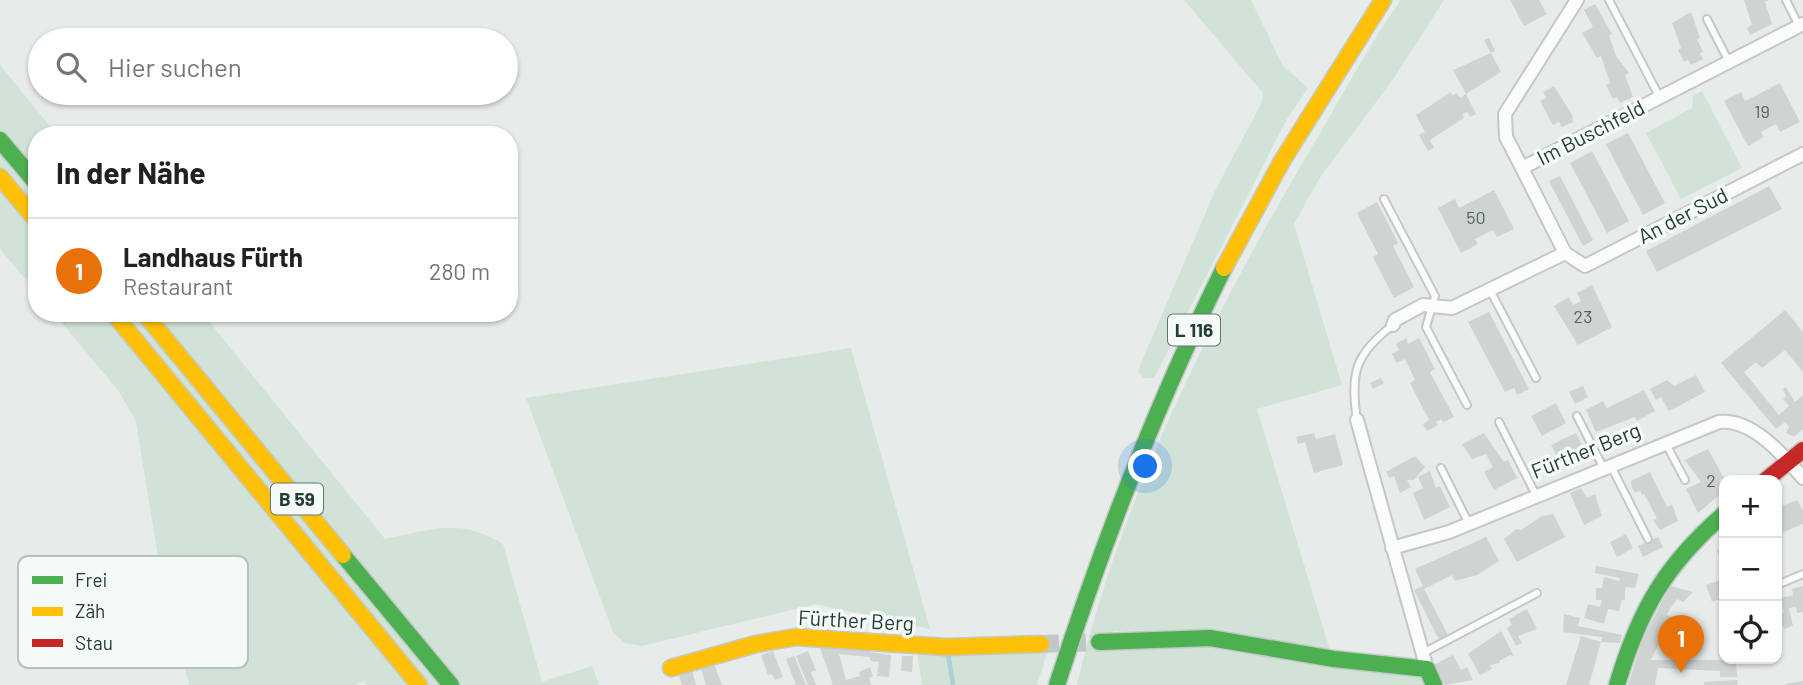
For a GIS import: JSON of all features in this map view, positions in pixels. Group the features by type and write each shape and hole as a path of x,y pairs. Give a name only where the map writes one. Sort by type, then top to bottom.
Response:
{"main road":[{"name":"L 116","path":"1057,685 1115,511 1195,327 1273,176 1383,0"},
{"path":"0,140 28,173"},
{"path":"0,177 28,211"},
{"name":"B 59","path":"120,322 419,685"},
{"name":"B 59","path":"151,322 451,685"},
{"path":"1772,475 1803,450"},
{"path":"1617,685 1634,625 1660,577 1681,551 1719,518"},
{"name":"Fürther Berg","path":"671,668 756,644 796,638 946,647 1041,644"},
{"path":"1099,642 1210,638 1334,659 1424,662 1434,685"}],"street":[{"path":"1522,168 1506,137 1505,114 1577,0"},
{"name":"Im Buschfeld","path":"1565,253 1522,168 1801,25"},
{"name":"An der Sud","path":"1565,253 1586,266 1803,154"},
{"path":"1394,325 1395,320 1423,305 1452,308 1565,253"},
{"path":"1357,419 1424,662"},
{"name":"Fürther Berg","path":"1392,548 1469,524 1713,423 1730,421 1749,429 1788,462"},
{"path":"1788,462 1803,478"}],"lane":[{"path":"1609,0 1660,98"},
{"path":"1786,0 1801,25"},
{"path":"1707,19 1729,62"},
{"path":"1384,199 1435,296 1426,327 1467,405"},
{"path":"1490,290 1536,378"},
{"path":"1357,419 1354,380 1356,367 1367,348 1394,325"},
{"path":"1577,416 1648,539"},
{"path":"1499,422 1536,495"},
{"path":"1665,442 1685,481"},
{"path":"1441,468 1469,524"},
{"path":"1782,583 1803,574"},
{"path":"1424,662 1537,593"}],"green space":[{"path":"1184,0 1251,0 1283,66 1308,88 1287,119 1154,378 1143,378 1138,370 1215,191 1261,104 1263,93"},
{"path":"1401,0 1444,0 1394,78 1319,179 1294,224 1342,385 1257,409 1331,654 1210,630 1114,631 1110,648 1191,642 1425,677 1428,685 1077,685 1119,544 1176,404 1243,268 1279,203 1367,51"},
{"path":"0,65 28,99 28,105 33,105 50,126 28,126 28,282 0,249"},
{"path":"1702,91 1742,168 1681,199 1646,133 1692,108 1693,96"},
{"path":"61,322 209,322 385,539 459,528 503,544 542,682 592,666 599,685 367,685 363,681 355,685 189,685 184,668 248,668 248,556 158,556 136,422 120,393"},
{"path":"851,348 930,629 816,604 642,646 624,643 613,632 526,398"},
{"path":"1050,644 1037,685 922,685 917,650 1024,654"}],"building":[{"path":"1510,0 1539,0 1547,14 1524,26"},
{"path":"1744,0 1769,0 1765,2 1772,24 1750,35 1747,28 1752,25"},
{"path":"1595,4 1612,34 1609,35 1616,56 1629,73 1625,75 1633,97 1620,103 1617,97 1613,99 1606,85 1610,83 1601,56 1597,58 1582,33 1593,27 1584,10"},
{"path":"1691,12 1700,38 1697,39 1703,59 1691,65 1688,60 1684,62 1678,50 1681,48 1672,23"},
{"path":"1489,38 1495,51 1491,53 1484,40"},
{"path":"1491,53 1501,72 1466,94 1453,70"},
{"path":"1780,83 1800,122 1780,132 1776,124 1761,132 1764,137 1748,146 1724,101 1741,92 1745,101"},
{"path":"1554,86 1572,115 1573,122 1562,127 1559,122 1553,125 1540,101 1546,98 1543,92"},
{"path":"1451,92 1452,95 1457,93 1460,98 1466,94 1476,114 1470,117 1467,112 1462,114 1464,118 1430,140 1434,148 1428,151 1419,135 1425,132 1416,115"},
{"path":"1628,133 1665,203 1643,215 1606,144"},
{"path":"1592,151 1629,221 1607,233 1570,163"},
{"path":"1560,176 1593,240 1583,246 1549,181"},
{"path":"1769,186 1782,209 1657,272 1646,251"},
{"path":"1494,190 1514,229 1497,237 1493,230 1475,239 1478,244 1461,253 1438,208 1455,199 1459,208"},
{"path":"1377,202 1398,243 1393,246 1414,287 1394,298 1373,257 1378,254 1357,213"},
{"path":"1592,285 1612,327 1578,345 1554,306 1569,297 1573,305 1581,301 1577,293"},
{"path":"1785,310 1803,332 1803,372 1785,350 1762,368 1756,362 1744,372 1779,415 1789,406 1783,399 1786,396 1783,389 1786,387 1795,402 1803,395 1803,429 1794,437 1786,433 1789,427 1785,422 1776,429 1721,363"},
{"path":"1489,312 1529,389 1517,395 1514,388 1505,392 1468,322"},
{"path":"1406,338 1408,344 1419,338 1435,369 1430,372 1454,417 1443,422 1441,419 1436,422 1438,425 1427,431 1423,424 1429,420 1410,383 1415,380 1405,359 1397,363 1392,354 1399,350 1396,344"},
{"path":"1696,375 1705,392 1669,411 1661,397 1656,400 1650,389 1667,380 1674,386"},
{"path":"1381,378 1384,383 1373,389 1370,383"},
{"path":"1583,386 1588,397 1575,404 1569,392"},
{"path":"1644,390 1655,411 1637,421 1635,417 1596,432 1586,410 1603,401 1607,408"},
{"path":"1556,403 1566,423 1542,436 1531,416"},
{"path":"1314,433 1316,439 1335,434 1343,465 1314,473 1305,442 1298,444 1296,437"},
{"path":"1484,433 1504,462 1508,460 1517,478 1494,490 1484,472 1493,467 1486,454 1472,459 1462,444"},
{"path":"1576,433 1586,453 1562,465 1551,445"},
{"path":"1708,449 1722,475 1719,475 1719,495 1698,513 1686,489 1701,482 1685,460"},
{"path":"1415,456 1425,467 1414,480 1407,480 1411,487 1400,493 1394,476 1390,478 1386,472"},
{"path":"1430,471 1436,488 1440,486 1450,507 1424,520 1413,493 1423,488 1418,477"},
{"path":"1650,472 1667,507 1672,504 1678,521 1660,530 1653,520 1657,518 1644,494 1640,491 1635,493 1632,488 1631,481"},
{"path":"1581,488 1587,498 1595,494 1602,516 1584,525 1570,493"},
{"path":"1797,500 1803,511 1803,524 1782,533 1782,506"},
{"path":"1553,514 1565,537 1517,562 1504,539 1516,529 1521,530 1542,516"},
{"path":"1626,534 1633,548 1617,557 1610,542"},
{"path":"1486,537 1499,561 1477,575 1455,581 1452,575 1424,589 1448,635 1439,640 1414,590 1423,586 1415,569"},
{"path":"1658,537 1663,547 1643,557 1638,546"},
{"path":"1596,566 1639,574 1635,588 1625,587 1625,600 1622,600 1619,611 1608,609 1604,624 1584,618 1588,604 1600,607 1602,600 1596,600 1596,588 1602,588 1604,577 1619,581 1620,578 1595,573"},
{"path":"1719,580 1719,600 1712,602 1706,585"},
{"path":"1670,586 1693,592 1683,602 1677,599 1666,615 1672,617 1651,660 1719,660 1719,664 1736,664 1737,677 1720,677 1720,671 1658,668 1655,685 1628,685 1643,638"},
{"path":"1803,586 1803,612 1797,613 1796,607 1789,608 1793,626 1784,629 1782,598 1793,595 1792,589"},
{"path":"1527,609 1537,629 1518,636 1522,643 1516,646 1507,628 1512,625 1509,619"},
{"path":"1564,614 1580,618 1578,626 1622,635 1620,643 1601,642 1602,637 1563,632"},
{"path":"1501,631 1514,656 1510,655 1499,661 1500,663 1490,665 1492,669 1480,675 1468,654"},
{"path":"1581,636 1601,642 1589,685 1566,685"},
{"path":"819,645 870,649 870,652 891,655 889,677 877,676 879,662 870,661 870,657 839,654 846,680 860,676 859,672 870,667 873,676 869,678 871,685 833,685"},
{"path":"773,651 783,677 775,680 772,674 768,675 761,655"},
{"path":"808,651 816,670 811,672 816,685 808,685 796,656"},
{"path":"1453,655 1461,670 1467,667 1473,680 1445,685 1434,665"},
{"path":"795,656 806,685 796,685 786,659"},
{"path":"902,656 913,656 912,672 901,671"},
{"path":"714,664 722,685 706,685 701,668"},
{"path":"692,670 696,685 682,685 679,675"},
{"path":"1737,680 1738,685 1704,685 1704,682"},
{"path":"1803,681 1803,685 1786,684"}],"waterway":[{"path":"948,653 953,685"}],"tunnel":[{"path":"1041,644 1099,642"}],"traffic: fast":[{"path":"0,140 28,173"},
{"path":"1057,685 1093,578 1133,473 1176,370 1224,268"},
{"path":"1617,685 1635,634 1657,591 1685,552 1719,519"},
{"path":"343,555 451,685"},
{"path":"1099,642 1210,638 1334,659 1427,669 1434,685"}],"traffic: slow":[{"path":"1224,268 1282,161 1383,0"},
{"path":"0,177 28,210"},
{"path":"120,322 419,685"},
{"path":"151,322 343,555"},
{"path":"671,668 756,644 796,637 946,647 1041,644"}],"traffic: jam":[{"path":"1772,475 1803,450"}],"place":[{"name":"Landhaus Fürth","path":"1681,673"}]}
